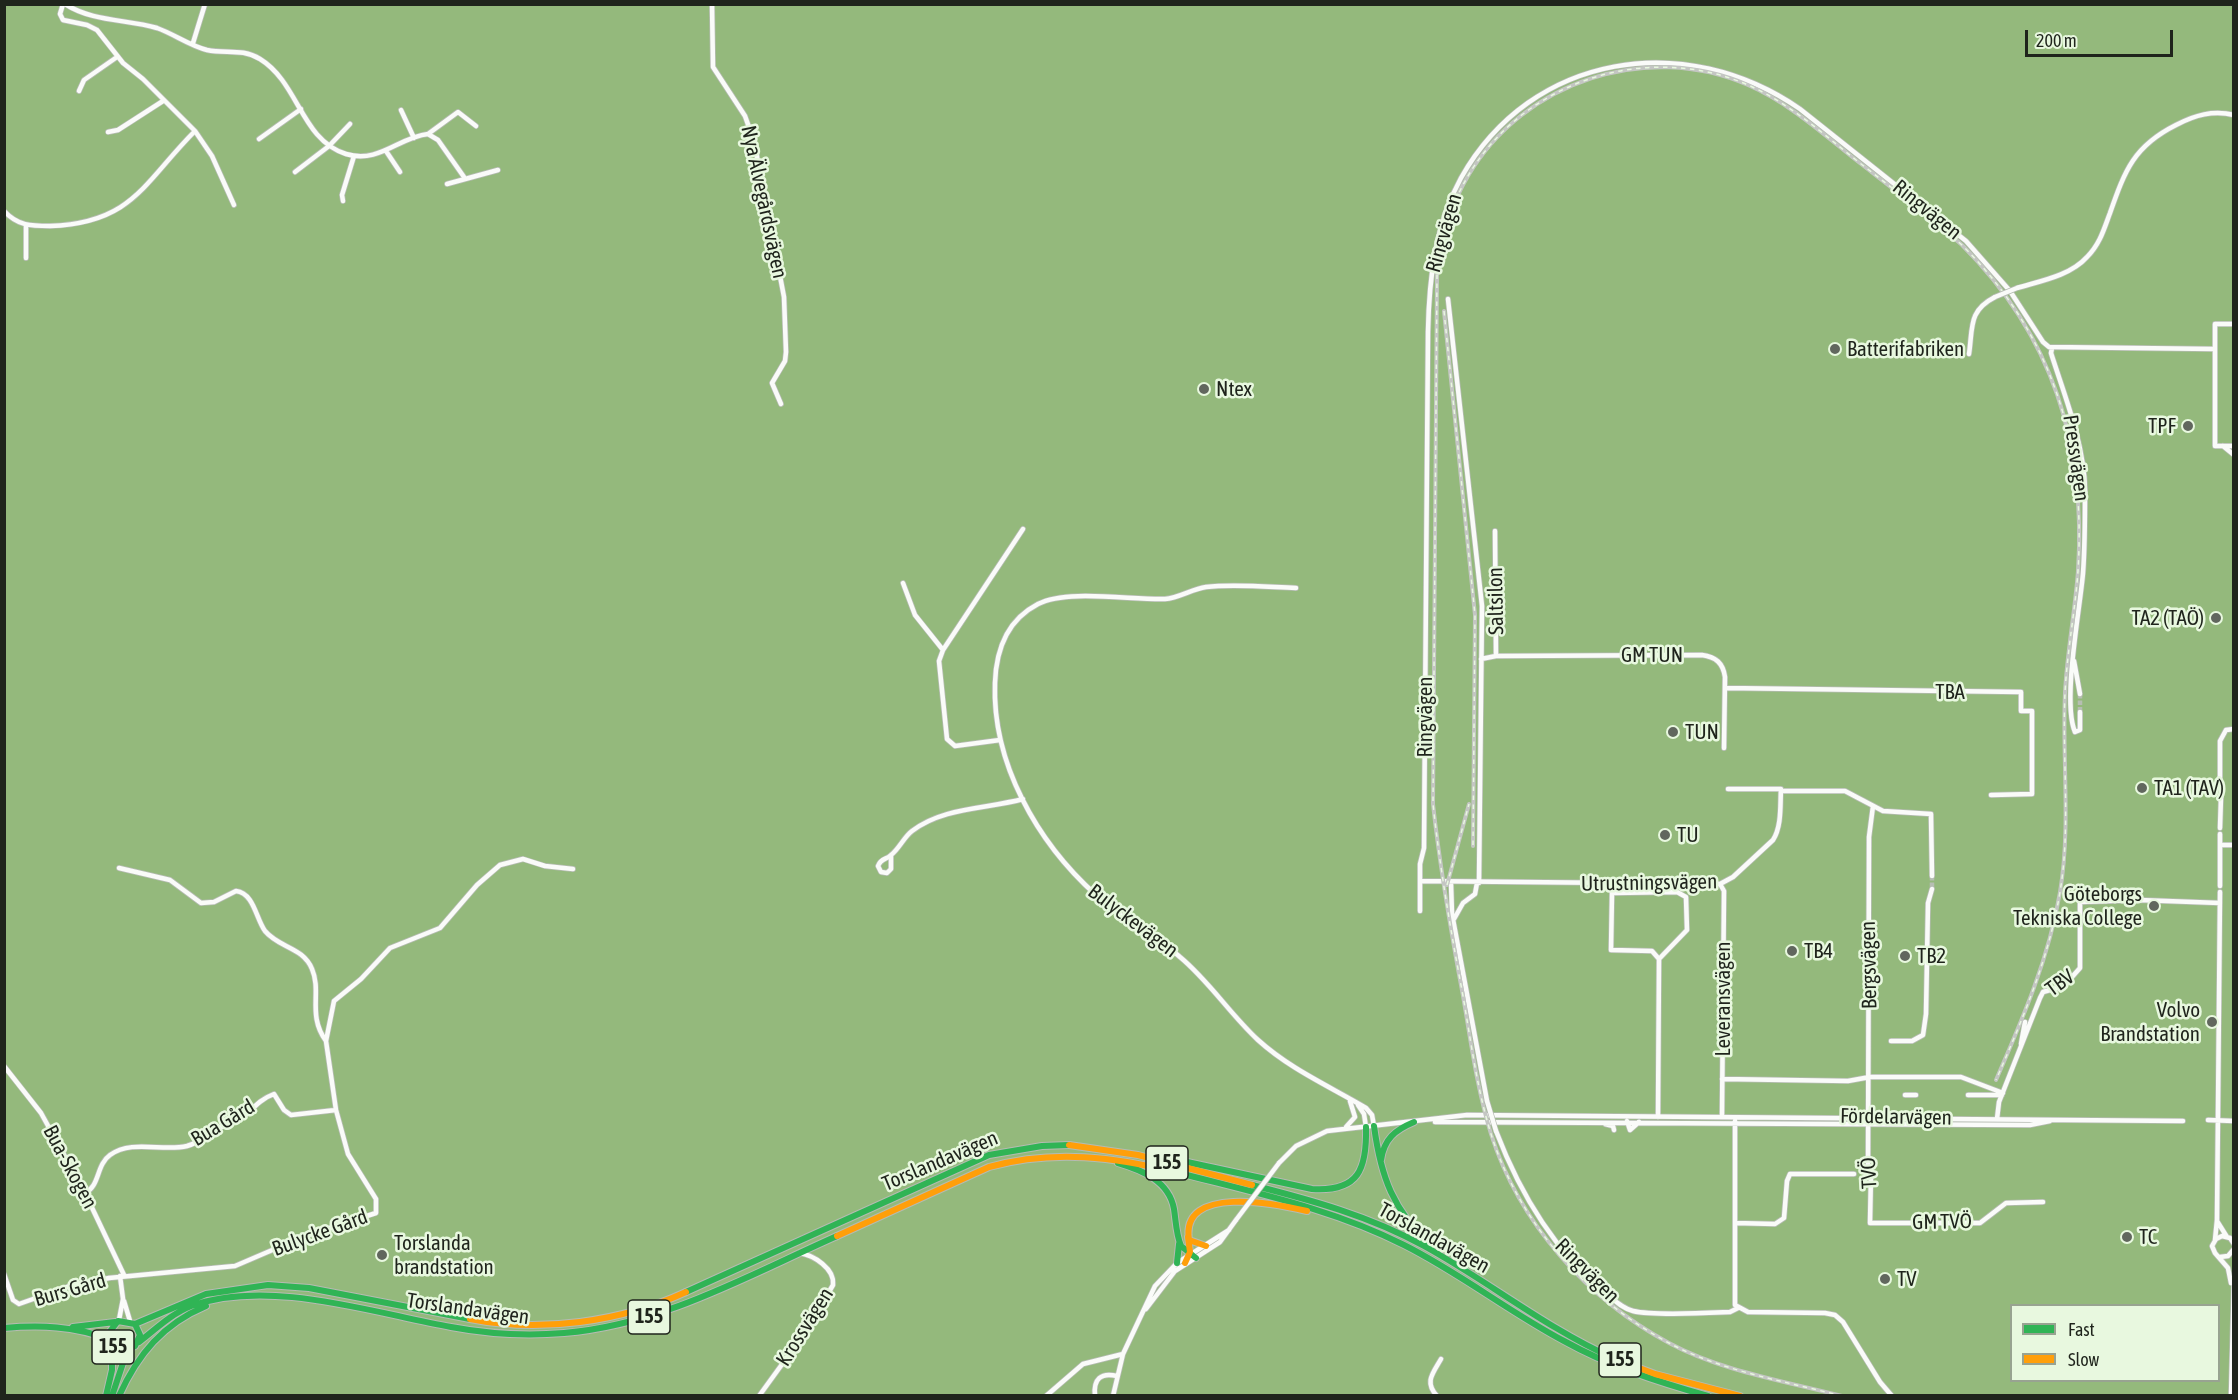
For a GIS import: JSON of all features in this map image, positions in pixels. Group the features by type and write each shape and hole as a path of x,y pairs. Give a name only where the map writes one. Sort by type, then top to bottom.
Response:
{"main road":[{"path":"1380,1168 1383,1148 1388,1137 1398,1129 1414,1122"},
{"path":"1374,1126 1380,1168 1390,1197 1411,1228 1455,1265"},
{"path":"1083,1145 1121,1148 1327,1191 1347,1185 1362,1169 1367,1154 1366,1127"},
{"name":"Torslandavägen","path":"4,1328 93,1326 117,1321 133,1322 206,1294 245,1286 274,1285 309,1288 489,1323 555,1324 601,1319 635,1311 682,1294 989,1155 1027,1146 1083,1145 1149,1158 1335,1208 1395,1232 1608,1356 1674,1379 1740,1395"},
{"name":"Torslandavägen","path":"127,1351 178,1312 204,1302 255,1295 290,1295 472,1330 520,1335 566,1333 614,1326 658,1314 1000,1162 1045,1155 1095,1156 1130,1161 1307,1207 1383,1234 1422,1255 1545,1331 1604,1362 1639,1377 1708,1395"},
{"path":"1095,1156 1140,1171 1166,1189 1172,1202 1179,1244 1177,1263"},
{"path":"1185,1263 1189,1256 1188,1224 1197,1212 1215,1204 1238,1202 1289,1207 1316,1214 1422,1255"},
{"path":"1188,1237 1193,1243 1206,1246"},
{"path":"1179,1244 1189,1256 1196,1258"},
{"name":"Torslandavägen","path":"119,1395 139,1357 170,1324 190,1312 219,1300"},
{"name":"155","path":"106,1395 112,1370 112,1346 108,1339 108,1331 117,1321"},
{"name":"155","path":"133,1322 140,1333 138,1342"},
{"name":"Torslandavägen","path":"57,1327 93,1333 108,1339"},
{"name":"155","path":"112,1346 127,1351 121,1363 112,1395"}],"street":[{"path":"234,205 212,156 195,131 117,57 97,30 87,25 63,20 60,14 64,4 89,16 154,27 206,50 241,51 260,59 286,83 310,126 329,146 354,156 368,156 386,151 428,134 459,112 476,126"},
{"path":"193,44 205,4"},
{"name":"Nya Älvegårdsvägen","path":"712,4 713,68 738,102 754,138 762,205 772,234 784,297 785,361 772,383 782,404"},
{"path":"79,91 84,80 117,57"},
{"name":"Ringvägen","path":"1420,911 1420,864 1424,848 1428,332 1431,278 1440,232 1454,193 1477,154 1508,120 1540,96 1573,79 1622,65 1651,62 1681,63 1717,69 1747,79 1800,109 1949,226 1999,277 2043,342 2052,348"},
{"path":"108,132 118,130 163,101"},
{"path":"259,139 301,109"},
{"path":"401,110 414,138"},
{"path":"1969,354 1975,313 1979,306 2017,288 2063,273 2086,259 2102,236 2127,167 2143,146 2154,137 2199,115 2219,113 2234,115"},
{"path":"295,172 329,146 350,124"},
{"path":"4,211 26,226 63,225 106,216 145,189 171,155 195,131"},
{"path":"428,134 438,140 464,177"},
{"path":"386,151 400,172"},
{"path":"343,201 342,195 354,156"},
{"path":"447,184 464,177 498,170"},
{"path":"26,226 26,258"},
{"path":"1448,299 1482,606 1478,883 1475,894 1463,903 1454,919"},
{"path":"2234,324 2215,324 2215,446 2234,446"},
{"path":"2052,348 2215,349"},
{"name":"Pressvägen","path":"2052,348 2051,353 2077,440 2085,487 2083,571 2074,658"},
{"path":"2223,446 2234,455"},
{"path":"1000,740 955,746 947,739 939,661 1023,529"},
{"name":"Saltsilon","path":"1481,659 1496,656 1495,531"},
{"path":"903,583 915,615 944,650"},
{"name":"Bulyckevägen","path":"1296,588 1208,587 1166,599 1058,598 1038,604 1015,622 1004,638 998,654 995,702 1000,740 1009,770 1023,799 1055,849 1097,897 1180,956 1239,1022 1274,1053 1351,1101 1368,1109 1374,1126"},
{"name":"GM TUN","path":"1496,656 1708,656 1716,659 1723,668 1725,688 1724,748"},
{"path":"2074,658 2080,694"},
{"path":"2074,658 2072,719 2073,730 2078,732 2080,712"},
{"name":"TBA","path":"1725,688 2021,692 2020,711 2032,711 2032,794 1991,795"},
{"path":"2220,788 2220,741 2226,730 2234,729"},
{"path":"1728,789 1845,791 1883,812 1931,814 1932,876"},
{"name":"Utrustningsvägen","path":"1451,882 1720,884 1733,877 1777,834 1781,790"},
{"path":"2220,828 2221,797"},
{"path":"891,855 900,843 923,823 945,815 1023,799"},
{"name":"Bergsvägen","path":"1868,1124 1870,1117 1869,837 1873,806"},
{"path":"2220,834 2220,886"},
{"path":"2220,845 2234,845"},
{"name":"Bulycke Gård","path":"326,1041 332,1006 338,997 361,979 390,948 440,928 477,885 500,865 523,859 545,866 573,868"},
{"name":"Bulycke Gård","path":"119,868 170,880 201,903 214,902 236,891 245,895 265,931 295,949 310,965 315,979 314,1011 326,1041 336,1110 348,1154 376,1198 376,1214 305,1236 248,1262 224,1269 122,1276"},
{"path":"1420,881 1451,882 1454,919"},
{"name":"Leveransvägen","path":"1720,884 1724,891 1722,1115"},
{"path":"1891,1041 1912,1041 1923,1035 1926,1014 1928,903 1932,889"},
{"path":"1658,1120 1659,958 1687,930 1686,897 1677,892 1612,893 1611,950 1652,951 1659,958"},
{"path":"2220,892 2217,1220 2213,1249 2229,1268 2232,1288 2231,1395"},
{"name":"TBV","path":"1997,1121 2003,1094 2043,992 2064,986 2080,968 2080,902 2139,900 2220,903"},
{"name":"Ringvägen","path":"1454,919 1487,1101 1496,1131 1519,1184 1548,1230 1592,1281 1623,1307 1635,1311 1725,1312 1738,1308 1748,1312 1825,1312 1835,1315 1843,1322 1880,1382 1892,1395"},
{"path":"2019,1055 2025,1022"},
{"name":"Bua-Skogen","path":"4,1066 41,1113 85,1193 122,1276"},
{"path":"1722,1079 1848,1081 1870,1077 1961,1077 2003,1094"},
{"name":"Bua Gård","path":"85,1193 94,1185 103,1161 115,1152 144,1147 178,1148 198,1142 220,1127 241,1118 254,1105 274,1094 284,1110 291,1115 336,1110"},
{"path":"1968,1095 2003,1094"},
{"path":"1905,1095 1916,1095"},
{"path":"1351,1101 1362,1111 1366,1127"},
{"path":"1344,1129 1355,1117 1351,1101"},
{"path":"1139,1318 1160,1289 1185,1263 1220,1242 1279,1163 1304,1140 1327,1131 1467,1115 1611,1115 1658,1120"},
{"path":"1611,1115 1658,1120 1734,1120"},
{"path":"1414,1122 1639,1123 1722,1115 1734,1120"},
{"path":"1622,1117 1628,1122 1630,1130 1639,1123 1658,1120"},
{"name":"Fördelarvägen","path":"1734,1120 1870,1117 1997,1121"},
{"name":"Fördelarvägen","path":"1734,1120 1868,1124 2058,1119 2183,1121"},
{"path":"1734,1120 1735,1297 1738,1308"},
{"path":"2208,1120 2234,1121"},
{"path":"1594,1121 1610,1124 1614,1130"},
{"name":"TVÖ","path":"1868,1124 1870,1223"},
{"path":"1735,1223 1775,1224 1784,1218 1787,1181 1790,1174 1854,1174"},
{"name":"GM TVÖ","path":"1870,1223 1980,1223 2006,1203 2043,1202"},
{"path":"2217,1220 2234,1244"},
{"path":"1113,1395 1123,1354 1155,1286 1177,1263 1229,1230"},
{"path":"2215,1240 2220,1236 2227,1236"},
{"name":"Krossvägen","path":"816,1260 814,1252 818,1244"},
{"path":"2217,1255 2225,1257 2233,1249"},
{"path":"2233,1249 2234,1258"},
{"name":"Krossvägen","path":"759,1395 804,1334 832,1289 832,1275 816,1260 796,1253"},
{"name":"Burs Gård","path":"4,1274 13,1300 19,1304 67,1287 122,1276"},
{"path":"117,1321 123,1299 122,1276"},
{"path":"2232,1288 2234,1279"},
{"path":"123,1299 133,1322"},
{"path":"1046,1395 1083,1364 1123,1354"},
{"path":"1437,1395 1429,1386 1429,1382 1441,1359"},
{"path":"1095,1395 1095,1383 1099,1377 1105,1374 1117,1376"}],"shaded area":[{"path":"5,5 2233,5 2233,1395 5,1396"}],"tunnel":[{"path":"2080,694 2080,712"},
{"path":"1932,876 1932,889"}],"railway":[{"path":"1842,1396 1731,1368 1689,1353 1639,1325 1584,1281 1538,1228 1503,1167 1491,1134 1475,1065 1446,900 1433,804 1437,275 1447,224 1456,199 1468,176 1492,143 1521,116 1555,94 1591,78 1630,69 1670,67 1709,72 1748,85 1791,110 1818,129 1962,245 1993,280 2020,316 2041,355 2057,394 2069,436 2076,479 2079,524 2078,571 2065,693 2066,818 2063,867 2055,916 2042,964 1996,1080"},
{"path":"1444,311 1475,615 1473,846"},
{"path":"1447,885 1469,804"}],"traffic: fast":[{"path":"1381,1160 1385,1146 1392,1136 1401,1128 1414,1122"},
{"path":"1374,1126 1381,1162 1391,1192 1407,1219 1431,1247"},
{"path":"1164,1157 1312,1189 1328,1189 1350,1182 1357,1175 1365,1155 1366,1127"},
{"path":"686,1292 989,1155 1042,1146 1069,1145"},
{"path":"1118,1163 1145,1173 1167,1191 1174,1209 1181,1246 1196,1258"},
{"path":"1179,1173 1294,1203 1377,1232 1425,1256 1524,1318 1581,1350 1634,1373 1708,1396"},
{"path":"1252,1185 1340,1210 1404,1235 1564,1333 1613,1358"},
{"path":"139,1342 170,1317 191,1306 221,1298 254,1296 321,1301 493,1333 550,1334 600,1328 636,1320 704,1296 837,1236"},
{"path":"1177,1263 1179,1244"},
{"path":"135,1324 140,1335 135,1346 125,1351 114,1348 108,1334 118,1321 135,1324 206,1294 268,1285 309,1288 470,1319"},
{"path":"119,1396 135,1367 154,1342 177,1322 206,1306"},
{"path":"73,1327 115,1322"},
{"path":"4,1328 57,1328 82,1331 108,1339"},
{"path":"106,1396 112,1370 112,1346"},
{"path":"112,1396 127,1351"}],"traffic: slow":[{"path":"1069,1145 1138,1155 1252,1185"},
{"path":"837,1236 989,1167 1013,1161 1084,1157 1108,1159 1179,1173"},
{"path":"1206,1246 1189,1240 1190,1222 1199,1211 1214,1204 1254,1202 1307,1211"},
{"path":"1185,1263 1190,1252 1188,1237"},
{"path":"470,1319 524,1325 580,1322 635,1311 686,1292"},
{"path":"1613,1358 1655,1374 1740,1396"}],"place":[{"name":"Batterifabriken","path":"1835,349"},
{"name":"Ntex","path":"1204,389"},
{"name":"TPF","path":"2188,426"},
{"name":"TA2 (TAÖ)","path":"2216,618"},
{"name":"TUN","path":"1673,732"},
{"name":"TA1 (TAV)","path":"2142,788"},
{"name":"TU","path":"1665,835"},
{"name":"Göteborgs Tekniska College","path":"2154,906"},
{"name":"TB4","path":"1792,951"},
{"name":"TB2","path":"1905,956"},
{"name":"Volvo Brandstation","path":"2212,1022"},
{"name":"TC","path":"2127,1237"},
{"name":"Torslanda brandstation","path":"382,1255"},
{"name":"TV","path":"1885,1279"}]}
